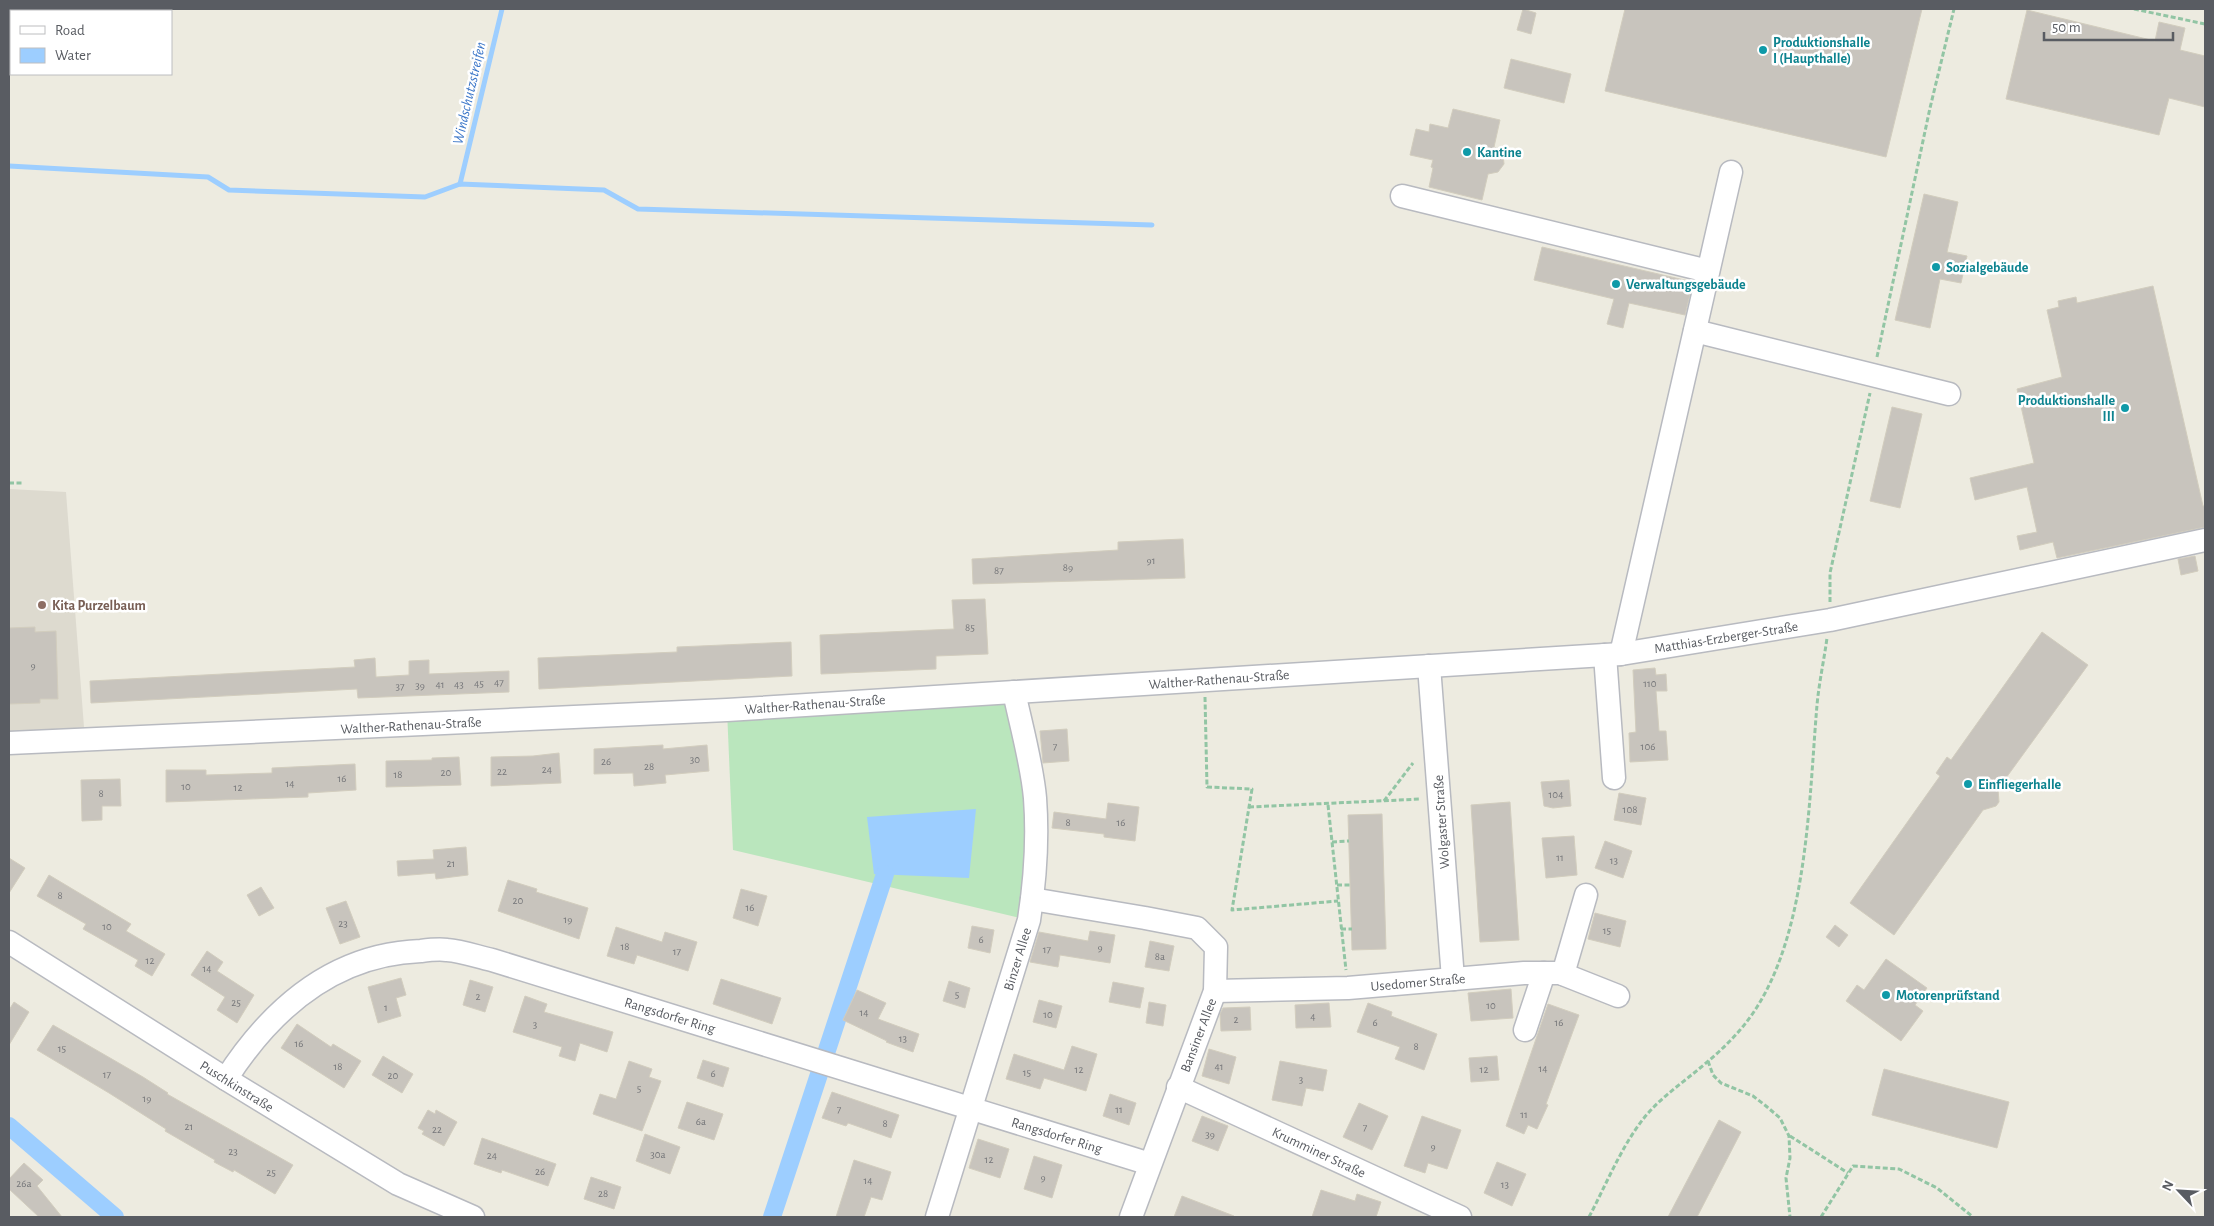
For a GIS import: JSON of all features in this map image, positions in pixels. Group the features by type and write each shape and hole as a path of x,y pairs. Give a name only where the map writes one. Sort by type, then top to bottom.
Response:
{"street":[{"path":"1614,778 1613,655 1694,331 1731,172"},
{"path":"1402,196 1708,271"},
{"path":"1694,331 1949,394"},
{"name":"Matthias-Erzberger-Straße","path":"1613,655 1830,620 2205,540"},
{"name":"Walther-Rathenau-Straße","path":"9,743 727,710 1613,655"},
{"name":"Wolgaster Straße","path":"1429,666 1453,979"},
{"name":"Binzer Allee","path":"936,1217 1029,920 1032,900 1035,871 1035,797 1014,692"},
{"path":"1525,1030 1554,973 1586,895"},
{"name":"Bansiner Allee","path":"1032,900 1197,928 1216,947 1215,991 1131,1217"},
{"name":"Puschkinstraße","path":"9,942 226,1079 398,1184 472,1217"},
{"name":"Rangsdorfer Ring","path":"226,1079 257,1036 288,1006 320,980 362,960 404,951 447,950 492,960 1150,1164"},
{"name":"Usedomer Straße","path":"1215,991 1348,988 1554,973 1618,996"},
{"name":"Krumminer Straße","path":"1178,1087 1460,1217"}],"path":[{"path":"2134,9 2205,24"},
{"path":"9,484 24,483"},
{"path":"1204,679 1207,786 1252,789 1232,910 1338,901"},
{"path":"1384,801 1413,762"},
{"path":"1249,807 1439,798"},
{"path":"1328,804 1348,988"},
{"path":"1332,842 1349,841"},
{"path":"1337,885 1350,885"},
{"path":"1341,929 1352,929"},
{"path":"1708,1062 1713,1075 1721,1083 1753,1096 1780,1118 1789,1136 1790,1158 1786,1178 1790,1217"},
{"path":"1789,1136 1848,1173"},
{"path":"1821,1217 1853,1166 1899,1170 1937,1188 1973,1217"}],"shaded area":[{"name":"Kita Purzelbaum","path":"9,489 66,492 85,740 10,743"}],"green space":[{"path":"1014,692 1035,797 1029,920 733,850 727,710"}],"water":[{"path":"976,809 969,878 874,874 867,817"}],"building":[{"path":"1523,9 1536,13 1531,34 1517,30"},
{"name":"Produktionshalle I (Haupthalle)","path":"1625,9 1922,9 1886,157 1605,91"},
{"path":"2027,10 2155,41 2159,22 2185,28 2180,50 2205,56 2205,107 2169,98 2159,135 2006,99"},
{"path":"1511,59 1571,74 1564,103 1504,88"},
{"path":"1453,109 1500,120 1494,147 1500,149 1503,154 1504,164 1498,172 1488,174 1482,200 1429,187 1433,160 1410,155 1416,129 1429,132 1430,124 1448,128"},
{"name":"Sozialgebäude","path":"1924,194 1958,202 1947,252 1967,256 1961,283 1940,279 1930,328 1895,320"},
{"name":"Verwaltungsgebäude","path":"1542,247 1693,282 1685,315 1629,303 1623,328 1607,324 1614,299 1534,280"},
{"name":"Produktionshalle III","path":"2153,286 2203,506 2205,506 2205,527 2057,558 2053,542 2020,550 2017,536 2037,532 2027,487 1975,500 1970,478 2034,463 2017,389 2062,377 2047,310 2059,307 2058,301 2076,297 2077,303"},
{"path":"1892,407 1922,414 1900,508 1870,501"},
{"path":"1183,539 1185,578 973,584 972,559 1118,550 1118,542"},
{"path":"2195,556 2198,571 2181,575 2178,559"},
{"path":"985,599 988,654 936,656 936,669 821,674 820,635 954,629 952,600"},
{"path":"35,627 35,632 56,631 58,699 40,699 40,703 9,704 9,628"},
{"name":"Einfliegerhalle","path":"2042,632 2088,665 1998,789 1999,802 1996,806 1983,810 1894,935 1850,903 1940,776 1936,773 1947,757 1951,760"},
{"path":"791,642 792,676 539,689 538,658 677,652 677,647"},
{"path":"375,658 376,677 409,675 409,661 429,660 429,674 509,671 509,692 358,698 357,689 91,703 90,681 355,667 354,660"},
{"path":"1655,668 1656,675 1666,674 1667,691 1656,691 1659,731 1666,731 1668,760 1630,762 1629,733 1636,732 1633,670"},
{"path":"1067,729 1069,761 1043,763 1040,731"},
{"path":"663,745 663,749 707,745 709,771 665,775 666,783 634,786 633,773 594,774 594,749"},
{"path":"559,753 561,783 491,786 491,757"},
{"path":"459,757 461,785 386,787 386,761 432,760 432,758"},
{"path":"355,764 356,790 308,793 308,797 166,802 166,770 206,770 206,775 272,773 272,768"},
{"path":"120,779 121,806 102,806 102,820 82,821 81,780"},
{"path":"1569,780 1571,806 1553,808 1544,806 1541,782"},
{"path":"1619,793 1646,798 1641,825 1614,820"},
{"path":"1510,802 1519,940 1480,942 1471,805"},
{"path":"1108,803 1139,807 1135,841 1104,837 1104,834 1052,828 1054,812 1106,819"},
{"path":"1382,814 1386,949 1352,950 1348,815"},
{"path":"1574,836 1577,875 1546,878 1542,838"},
{"path":"1605,841 1632,851 1623,878 1595,868"},
{"path":"466,847 468,875 436,879 435,873 398,876 397,861 434,859 433,850"},
{"path":"9,858 25,868 9,893"},
{"path":"49,875 131,924 126,931 165,954 152,976 135,966 138,960 83,929 86,924 37,896"},
{"path":"508,880 537,889 536,892 588,908 579,939 498,911"},
{"path":"261,887 274,908 259,916 247,895"},
{"path":"741,889 767,896 758,926 733,918"},
{"path":"346,901 360,937 340,944 326,908"},
{"path":"1595,913 1626,921 1620,947 1588,939"},
{"path":"1835,925 1848,935 1839,947 1826,937"},
{"path":"972,926 994,930 990,953 968,948"},
{"path":"616,927 662,942 665,932 697,942 688,971 637,955 634,964 607,956"},
{"path":"1090,931 1115,935 1110,963 1060,955 1058,967 1030,962 1039,932 1088,941"},
{"path":"1150,941 1174,946 1169,971 1145,967"},
{"path":"207,951 223,962 217,971 254,995 237,1023 217,1010 225,997 191,975"},
{"name":"Motorenprüfstand","path":"1886,959 1927,988 1915,1005 1923,1011 1901,1041 1846,1001 1857,985 1864,990"},
{"path":"401,978 406,995 396,998 401,1016 378,1023 368,987"},
{"path":"721,979 781,998 772,1024 713,1004"},
{"path":"470,980 493,987 485,1012 463,1005"},
{"path":"949,981 970,988 965,1008 943,1001"},
{"path":"1113,982 1144,988 1140,1008 1109,1002"},
{"path":"1511,989 1513,1018 1471,1021 1468,993"},
{"path":"857,990 886,1003 878,1019 919,1034 913,1052 886,1042 843,1020"},
{"path":"525,996 547,1004 544,1012 613,1032 607,1052 580,1043 575,1061 559,1056 562,1047 513,1032"},
{"path":"1039,1000 1062,1006 1056,1028 1033,1022"},
{"path":"14,1002 29,1012 9,1045 9,1010"},
{"path":"1149,1002 1166,1005 1163,1026 1146,1023"},
{"path":"1329,1003 1331,1027 1296,1028 1295,1005"},
{"path":"1368,1003 1392,1012 1391,1016 1437,1034 1424,1070 1395,1059 1400,1047 1357,1032"},
{"path":"1548,1004 1579,1015 1546,1104 1548,1105 1537,1129 1528,1125 1524,1134 1506,1126"},
{"path":"1250,1007 1251,1030 1221,1031 1220,1014 1223,1008"},
{"path":"297,1024 331,1047 333,1044 361,1061 344,1088 281,1048"},
{"path":"53,1025 143,1077 167,1094 293,1165 275,1194 234,1170 233,1172 214,1162 215,1160 165,1131 166,1129 37,1050"},
{"path":"1072,1046 1097,1054 1086,1091 1044,1078 1040,1089 1006,1079 1014,1054 1064,1070"},
{"path":"1209,1049 1236,1057 1229,1084 1202,1076"},
{"path":"383,1056 413,1074 402,1093 372,1075"},
{"path":"1497,1056 1499,1080 1471,1082 1469,1058"},
{"path":"703,1060 729,1068 723,1087 697,1078"},
{"path":"629,1061 652,1069 649,1077 661,1081 642,1131 593,1114 600,1094 616,1099"},
{"path":"1280,1061 1327,1070 1323,1091 1306,1088 1302,1106 1272,1100"},
{"path":"1884,1069 2009,1102 1997,1148 1872,1115"},
{"path":"832,1092 899,1115 891,1138 848,1123 846,1126 822,1118"},
{"path":"1110,1094 1136,1103 1129,1125 1103,1116"},
{"path":"687,1102 723,1114 714,1140 678,1128"},
{"path":"1359,1103 1388,1116 1372,1150 1343,1137"},
{"path":"428,1110 435,1114 436,1110 457,1122 444,1146 422,1134 424,1131 418,1128"},
{"path":"1202,1116 1228,1126 1218,1151 1192,1141"},
{"path":"1422,1116 1461,1130 1447,1169 1428,1163 1425,1173 1404,1166"},
{"path":"1719,1120 1741,1132 1697,1217 1668,1217"},
{"path":"645,1134 680,1147 670,1174 636,1161"},
{"path":"482,1138 556,1164 548,1186 502,1170 501,1173 474,1164"},
{"path":"978,1139 1009,1149 1000,1178 969,1168"},
{"path":"1034,1156 1062,1165 1052,1198 1024,1189"},
{"path":"854,1160 891,1172 882,1200 871,1197 864,1217 836,1217"},
{"path":"1497,1162 1526,1174 1512,1206 1484,1193"},
{"path":"24,1163 43,1180 37,1186 62,1217 39,1217 9,1189 9,1179"},
{"path":"591,1177 621,1187 614,1209 584,1199"},
{"path":"1321,1190 1355,1201 1357,1194 1381,1202 1376,1217 1312,1217"},
{"path":"1182,1196 1234,1216 1234,1217 1174,1217"}],"waterway":[{"name":"Windschutzstreifen","path":"460,184 502,9"},
{"path":"9,166 208,177 229,190 425,197 460,184 604,190 638,209 1152,225"},
{"path":"772,1217 885,874"},
{"path":"9,1126 115,1217"}],"place":[{"name":"Produktionshalle I (Haupthalle)","path":"1763,50"},
{"name":"Kantine","path":"1467,152"},
{"name":"Sozialgebäude","path":"1936,267"},
{"name":"Verwaltungsgebäude","path":"1616,284"},
{"name":"Produktionshalle III","path":"2125,408"},
{"name":"Kita Purzelbaum","path":"42,605"},
{"name":"Einfliegerhalle","path":"1968,784"},
{"name":"Motorenprüfstand","path":"1886,995"}]}
